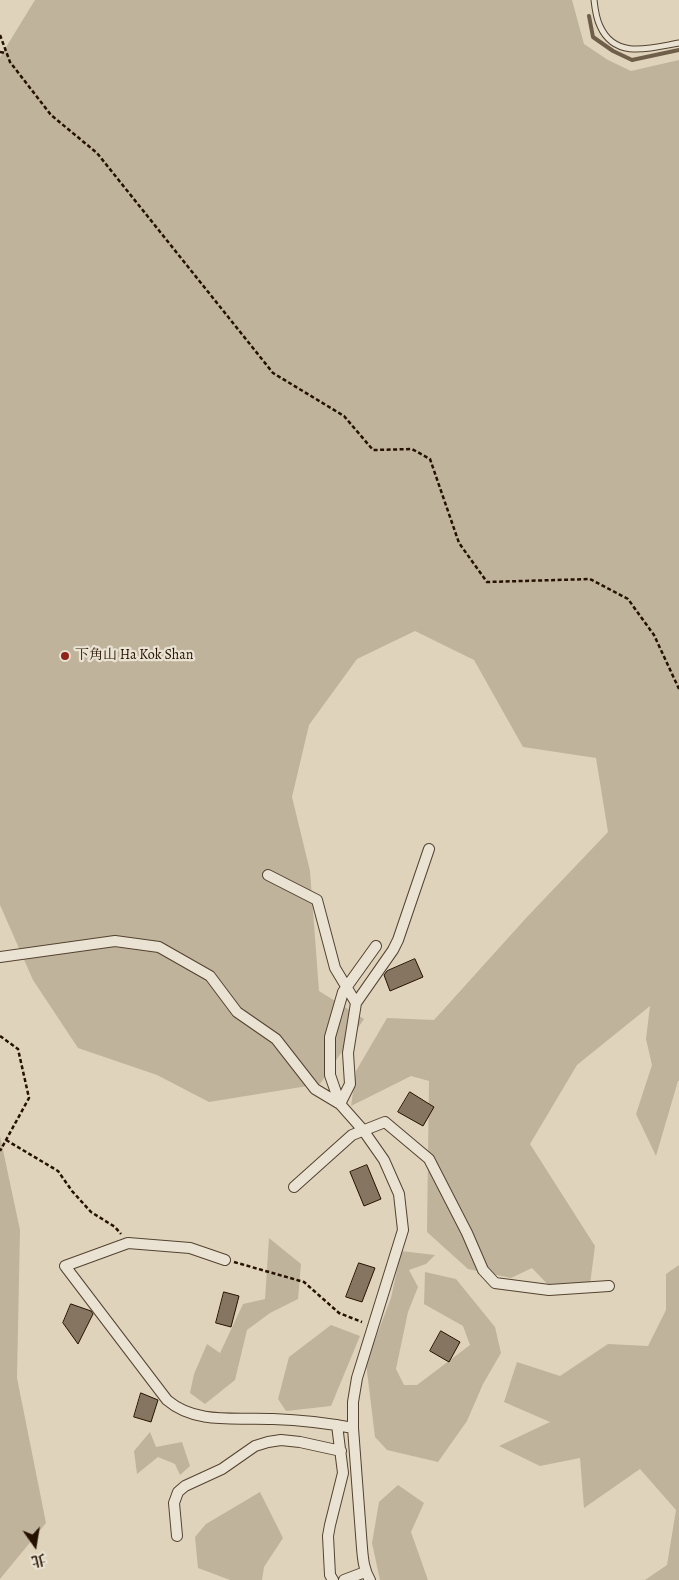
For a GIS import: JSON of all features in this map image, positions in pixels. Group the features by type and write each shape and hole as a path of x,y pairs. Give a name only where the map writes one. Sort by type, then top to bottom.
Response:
{"street":[{"path":"340,1104 350,1084 348,1053 356,1003 396,946 429,849"},
{"path":"268,875 317,900 335,968 356,1003"},
{"path":"0,957 115,941 159,947 210,976 237,1012 276,1039 315,1089 340,1104 364,1130 384,1160 399,1194 403,1230 357,1378 353,1402 353,1428 362,1548 367,1576 344,1580"},
{"path":"340,1104 330,1075 330,1037 343,992 376,946"},
{"path":"294,1187 352,1135 385,1122 429,1159 467,1233 483,1270 495,1283 549,1290 610,1286"},
{"path":"225,1260 190,1248 128,1243 65,1266 166,1400 174,1406 188,1413 203,1416 275,1419 353,1428"},
{"path":"333,1580 330,1574 328,1536 343,1473 337,1425"},
{"path":"176,1536 174,1504 178,1492 185,1486 222,1469 255,1446 282,1440 341,1451"}],"lane":[{"path":"594,0 600,27 610,39 626,49 640,50 679,42"}],"path":[{"path":"0,35 10,62 51,115 97,153 272,373 344,416 373,450 412,449 430,459 459,543 487,582 590,579 628,599 654,635 679,689"},
{"path":"0,52 6,53"},
{"path":"0,1036 18,1049 29,1098 0,1151"},
{"path":"6,1140 58,1171 72,1191 91,1212 115,1227 128,1243"},
{"path":"225,1260 304,1282 339,1313 373,1326"}],"shaded area":[{"path":"35,0 572,0 584,44 608,60 631,71 679,60 679,1081 656,1156 636,1114 652,1065 646,1039 650,1006 577,1065 530,1144 595,1246 589,1292 554,1291 532,1268 511,1278 468,1269 427,1232 429,1081 411,1076 351,1106 356,1071 387,1018 434,1020 527,917 608,832 596,758 523,747 474,660 415,631 357,659 309,725 292,797 310,871 319,991 364,1019 320,1084 209,1102 157,1075 78,1048 33,980 0,905 0,57"},
{"path":"0,1136 20,1230 17,1378 46,1523 0,1579"},
{"path":"269,1238 301,1264 298,1299 270,1313 247,1330 235,1380 205,1404 190,1393 194,1374 207,1344 220,1353 243,1304 265,1299"},
{"path":"401,1251 435,1255 426,1264 409,1270 418,1287 408,1312 396,1369 404,1385 417,1385 470,1345 463,1326 424,1304 425,1272 456,1279 495,1327 501,1353 483,1384 467,1421 438,1462 387,1450 375,1437 366,1363 391,1298"},
{"path":"679,1265 679,1580 645,1580 667,1565 676,1510 640,1469 584,1508 580,1458 540,1466 499,1446 550,1422 504,1402 517,1362 560,1376 608,1344 648,1346 666,1310 666,1274"},
{"path":"331,1325 360,1336 331,1406 286,1411 278,1399 289,1357"},
{"path":"150,1432 156,1447 182,1442 190,1466 180,1475 175,1464 158,1457 137,1474 134,1451"},
{"path":"398,1485 424,1503 411,1532 428,1580 380,1580 372,1543 379,1502"},
{"path":"260,1492 283,1538 264,1567 262,1580 230,1580 198,1568 195,1537 206,1524"}],"building":[{"path":"415,959 423,977 390,991 384,975 387,971"},
{"path":"410,1092 434,1107 423,1126 398,1112"},
{"path":"367,1165 381,1199 364,1206 350,1172"},
{"path":"359,1263 375,1268 362,1302 346,1297"},
{"path":"224,1292 239,1296 231,1327 216,1323"},
{"path":"71,1304 91,1311 93,1314 78,1344 63,1323"},
{"path":"441,1331 460,1342 449,1362 430,1351"},
{"path":"141,1393 158,1400 151,1422 134,1417"}],"waterway":[{"path":"589,16 593,37 613,51 632,60 679,50"}],"place":[{"name":"下角山 Ha Kok Shan","path":"65,656"}]}
